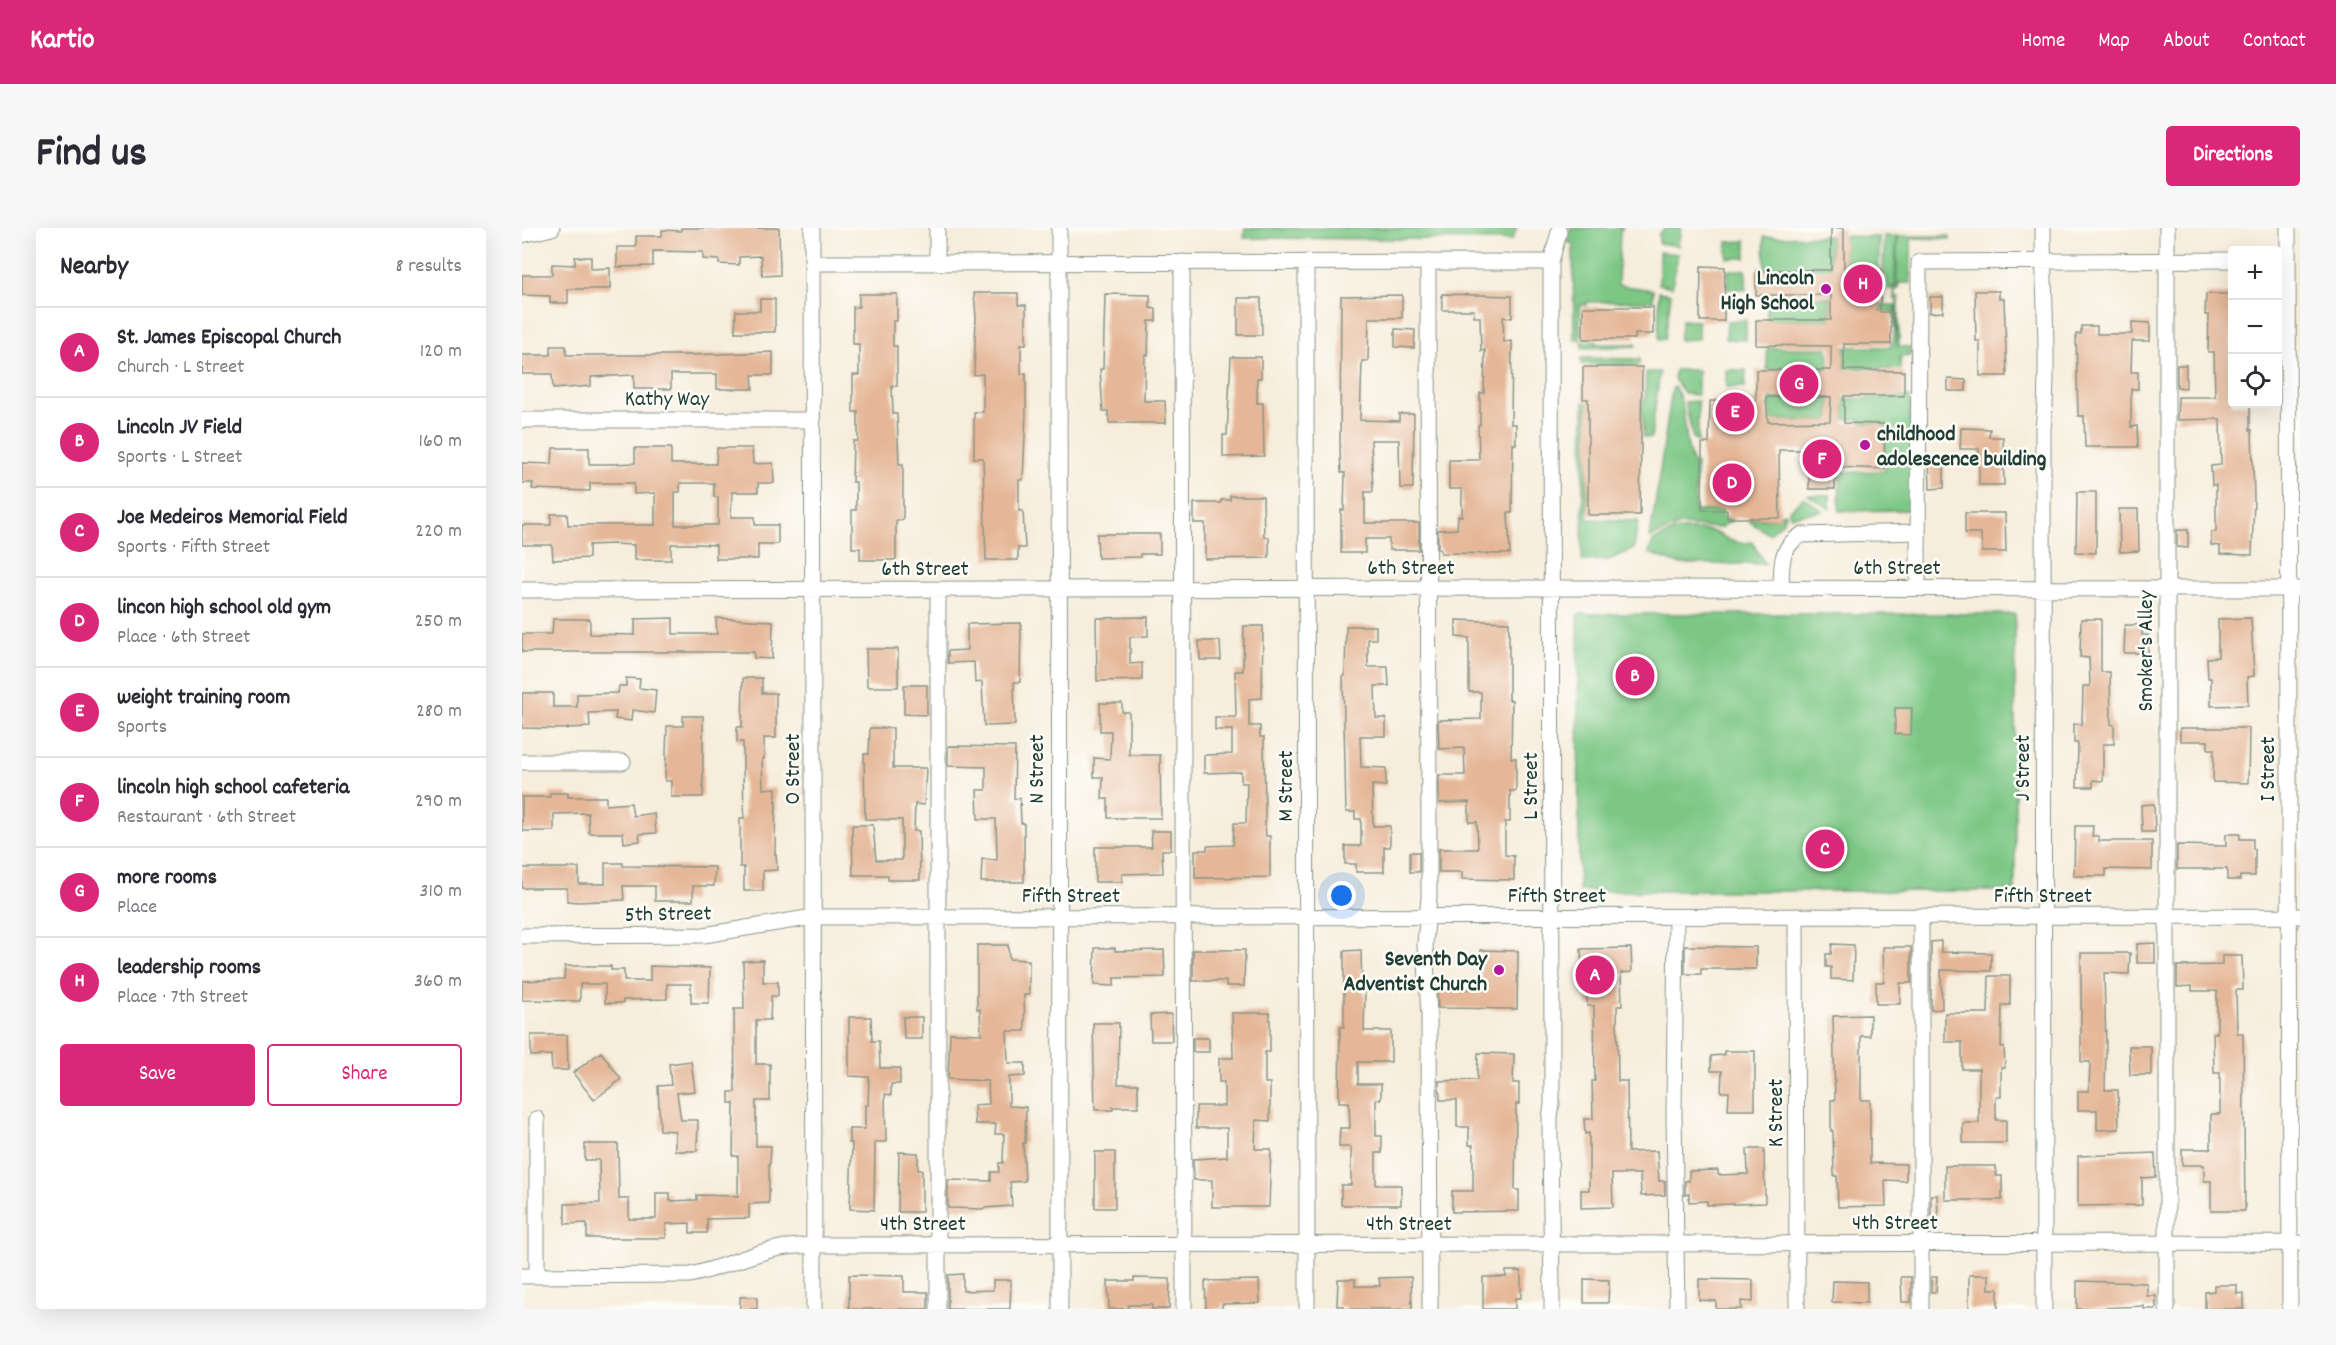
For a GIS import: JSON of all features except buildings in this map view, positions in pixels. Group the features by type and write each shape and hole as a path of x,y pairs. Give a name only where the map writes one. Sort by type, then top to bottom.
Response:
{"street":[{"path":"522,235 552,228"},
{"name":"O Street","path":"812,228 814,1309"},
{"path":"938,228 938,263"},
{"name":"N Street","path":"1059,228 1060,1309"},
{"name":"J Street","path":"2043,228 2046,406 2043,430 2044,1309"},
{"name":"Smoker's Alley","path":"2167,228 2167,1309"},
{"name":"I Street","path":"2288,228 2294,589 2295,1244 2290,1309"},
{"name":"L Street","path":"1552,1309 1550,1215 1552,1105 1551,262 1559,232"},
{"path":"1918,588 1919,262 2228,260"},
{"path":"1182,262 1184,1309"},
{"name":"M Street","path":"1306,262 1307,1309"},
{"path":"1428,262 1428,917 1425,944 1430,1015 1430,1309"},
{"path":"813,263 1551,262"},
{"name":"Kathy Way","path":"522,420 813,420"},
{"path":"1781,588 1783,555 1790,542 1801,535 1918,532"},
{"name":"6th Street","path":"522,590 2294,589"},
{"path":"938,590 938,1309"},
{"path":"522,762 623,762"},
{"name":"K Street","path":"1796,916 1797,1309"},
{"path":"1921,916 1921,1309"},
{"name":"Fifth Street","path":"813,917 2294,916"},
{"name":"5th Street","path":"522,936 704,935 813,917"},
{"path":"1676,917 1674,1114 1677,1309"},
{"path":"530,1276 537,1119"},
{"name":"4th Street","path":"530,1276 690,1275 768,1250 787,1246 814,1245 2295,1244"}],"green space":[{"path":"1245,228 1517,228 1512,240 1244,238"},
{"path":"1570,228 1623,228 1620,231 1618,285 1653,290 1653,301 1587,302 1587,305 1580,305 1580,340 1574,340 1573,243 1568,243"},
{"path":"1667,228 1681,228 1678,246 1659,243 1659,233"},
{"path":"1830,236 1830,268 1765,269 1764,237"},
{"path":"1844,236 1879,237 1879,268 1844,268"},
{"path":"1884,236 1896,236 1895,286 1892,286 1892,289 1888,289 1887,276 1883,275"},
{"path":"1897,236 1950,236 1950,239 1911,238 1911,283 1899,283 1899,289 1895,290 1895,296 1899,297 1899,347 1910,347 1910,356 1900,357 1901,369 1844,368 1844,347 1890,347 1894,340 1893,311 1844,311 1856,304 1896,305 1897,347 1897,300 1894,299 1894,287 1897,287"},
{"path":"1746,241 1746,258 1727,258 1727,242"},
{"path":"1659,252 1678,254 1672,287 1659,284"},
{"path":"1728,270 1746,270 1746,290 1727,288"},
{"path":"1659,292 1671,294 1665,339 1659,339"},
{"path":"1773,297 1830,297 1830,320 1767,320 1767,299"},
{"path":"1682,320 1698,321 1698,339 1679,340"},
{"path":"1746,320 1746,340 1726,339 1727,321"},
{"path":"1596,341 1597,344 1636,344 1636,346 1582,348 1582,342"},
{"path":"1767,348 1828,348 1829,369 1767,369"},
{"path":"1581,358 1640,359 1639,365 1582,364"},
{"path":"1675,370 1698,370 1698,395 1685,394 1674,379"},
{"path":"1726,370 1746,370 1745,387 1726,387"},
{"path":"1646,372 1660,372 1651,438 1643,437 1642,406 1587,406 1587,519 1638,521 1634,549 1608,560 1582,561 1584,402 1645,401"},
{"path":"1674,387 1681,403 1689,454 1692,462 1696,464 1695,511 1723,511 1724,519 1732,520 1720,528 1680,525 1650,538 1672,389"},
{"path":"1910,397 1912,510 1839,511 1840,472 1885,471 1884,424 1861,423 1860,419 1844,419 1844,399"},
{"path":"1830,398 1829,421 1770,420 1770,399"},
{"path":"1698,401 1698,442 1693,438 1685,402"},
{"path":"1808,495 1830,495 1830,509"},
{"path":"1804,497 1823,511 1790,516 1789,510"},
{"path":"1785,513 1783,522 1769,534 1750,522 1750,519 1780,518 1781,514"},
{"path":"1677,530 1707,530 1736,542 1752,542 1765,564 1679,564 1649,553 1653,541"},
{"path":"1578,614 2015,614 2015,891 1579,891"}],"place":[{"name":"leadership rooms","path":"1863,284"},
{"name":"Lincoln High School","path":"1826,289"},
{"name":"more rooms","path":"1799,384"},
{"name":"weight training room","path":"1735,412"},
{"name":"childhood adolescence building","path":"1865,445"},
{"name":"lincoln high school cafeteria","path":"1822,459"},
{"name":"lincon high school old gym","path":"1732,483"},
{"name":"Lincoln JV Field","path":"1635,676"},
{"name":"Joe Medeiros Memorial Field","path":"1825,849"},
{"name":"Seventh Day Adventist Church","path":"1499,970"},
{"name":"St. James Episcopal Church","path":"1595,975"}]}
